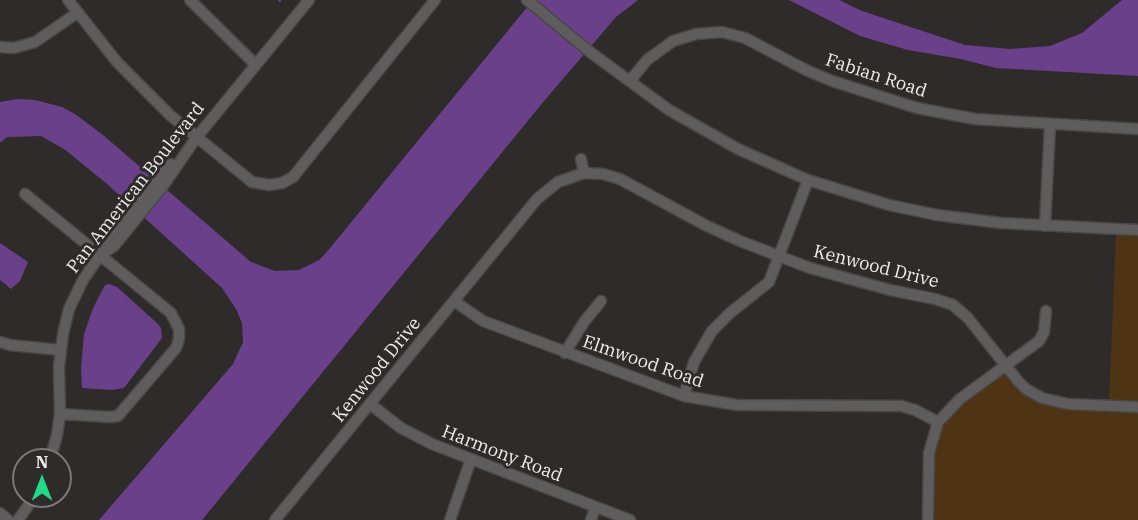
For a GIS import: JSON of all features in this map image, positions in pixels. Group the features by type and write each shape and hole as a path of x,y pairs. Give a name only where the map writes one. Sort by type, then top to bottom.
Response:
{"street":[{"path":"68,0 132,79 171,116 252,182 269,185 287,181 296,172 435,0"},
{"path":"189,0 256,65"},
{"name":"Pan American Boulevard","path":"54,448 60,414 60,350 66,319 83,280 100,255 107,238 127,223 309,0"},
{"path":"527,0 590,52 669,110 716,138 808,180 889,205 937,215 1001,224 1138,230"},
{"path":"0,47 14,48 35,42 77,13"},
{"name":"Fabian Road","path":"630,81 647,60 674,41 696,34 722,32 745,38 795,65 832,81 917,108 975,119 1138,129"},
{"path":"1045,226 1050,124"},
{"path":"581,159 584,173"},
{"name":"Kenwood Drive","path":"275,520 543,193 558,182 584,173 603,174 620,179 707,226 780,256 851,280 935,298 953,305 968,318 1026,389 1049,401 1138,407"},
{"path":"684,396 694,362 707,338 730,312 766,285 780,256 808,180"},
{"path":"26,194 171,314 178,324 179,339 176,348 118,416 60,414"},
{"name":"Elmwood Road","path":"454,301 478,319 684,396 737,405 901,406 915,410 938,422"},
{"path":"565,353 584,322 601,301"},
{"path":"928,520 929,453 932,436 938,422 953,405 1043,337 1046,311"},
{"path":"0,342 60,350"},
{"name":"Harmony Road","path":"370,404 412,435 630,520"},
{"path":"450,520 471,459"},
{"path":"591,520 595,508"},
{"path":"0,513 9,520"}],"shaded area":[{"path":"533,0 638,0 616,17 544,101 202,520 99,520 233,364 243,342 242,323 222,288 106,183 64,149 41,136 7,137 0,143 0,102 17,99 35,100 62,107 75,114 103,135 251,262 275,271 299,270 319,260 326,253"},
{"path":"789,0 839,0 862,11 965,45 1010,49 1050,46 1082,33 1122,0 1138,0 1138,76 996,68 961,59 908,50 860,36"},
{"path":"1116,234 1138,235 1138,402 1109,401"},
{"path":"0,243 28,262 20,281 11,289 0,280"},
{"path":"105,285 117,287 158,324 162,338 124,388 112,390 82,388 84,334 93,308"},
{"path":"1004,372 1015,384 1041,403 1067,408 1138,411 1138,520 932,520 933,454 942,424 956,408"}]}
